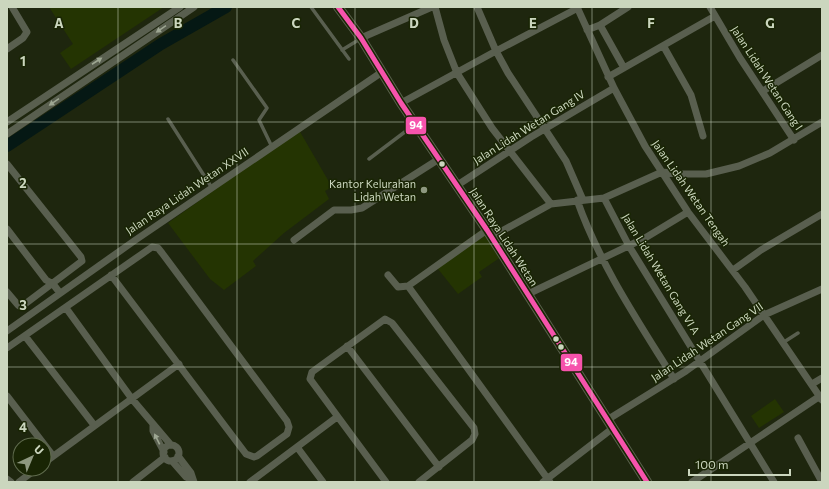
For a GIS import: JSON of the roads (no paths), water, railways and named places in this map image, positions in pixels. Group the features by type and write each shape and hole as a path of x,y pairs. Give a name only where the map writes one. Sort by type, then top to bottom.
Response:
{"main road":[{"name":"Jalan Raya Lidah Wetan","path":"338,7 361,38 401,103 489,234 647,482"}],"street":[{"path":"7,50 24,38 27,32 12,7"},
{"path":"7,122 83,70 180,7"},
{"path":"7,134 194,7"},
{"path":"361,38 424,8 434,7 444,40 457,73 492,128 551,204"},
{"path":"477,7 496,51 508,73 546,128 566,161 601,258 619,292 674,379"},
{"path":"588,30 600,25 628,7"},
{"name":"Jalan Lidah Wetan Gang I","path":"710,7 794,140"},
{"path":"401,103 577,8"},
{"name":"Jalan Lidah Wetan Tengah","path":"577,8 608,77 645,146 688,212 733,270 784,342 821,398"},
{"path":"608,77 664,47 715,16"},
{"path":"600,25 624,68"},
{"path":"664,47 691,95 703,136"},
{"path":"763,92 822,55"},
{"path":"83,70 88,78"},
{"name":"Jalan Raya Lidah Wetan XXVII","path":"7,331 382,72"},
{"name":"Jalan Lidah Wetan Gang IV","path":"456,186 510,150 614,88"},
{"path":"388,275 399,288 408,286 489,234 551,204 604,198 662,172 706,174 739,166 770,153 822,122"},
{"path":"294,240 334,210 351,210 362,208 439,159"},
{"path":"7,164 82,260 80,264 21,307 7,292"},
{"name":"Jalan Lidah Wetan Gang VI A","path":"604,198 629,246 774,482"},
{"path":"528,294 629,246 688,212"},
{"path":"733,270 761,250 822,214"},
{"path":"7,229 46,280 53,284 60,293"},
{"path":"7,348 66,308 111,275 152,247 158,248 287,421 289,427 287,434 257,456 254,457 246,454 111,275"},
{"path":"46,280 47,288 54,298"},
{"path":"408,286 547,481"},
{"name":"Jalan Lidah Wetan Gang VII","path":"547,481 610,424 764,315 822,289"},
{"path":"66,308 132,398 171,445 177,448 178,456 192,473 193,481"},
{"path":"386,482 313,384 310,375 380,321 389,320 474,428 475,434 472,440 419,482"},
{"path":"25,336 94,426"},
{"path":"347,346 439,467"},
{"path":"7,396 53,456 179,364"},
{"path":"812,384 822,378"},
{"path":"692,482 749,443 821,398"},
{"path":"254,481 337,417"},
{"path":"153,424 153,431 167,457 186,477 193,481"},
{"path":"798,438 822,482"},
{"path":"167,457 166,447 171,445"},
{"path":"297,447 323,482"},
{"path":"132,482 167,457 178,456"},
{"path":"702,476 706,482"},
{"path":"7,479 11,482"}],"lane":[{"path":"311,7 349,59"},
{"path":"342,50 361,38"},
{"path":"233,60 267,108 259,120 272,147"},
{"path":"168,119 212,188"},
{"path":"369,159 415,124"},
{"path":"784,342 798,333"}],"waterway":[{"path":"7,146 161,44 226,7"}],"place":[{"name":"Kantor Kelurahan Lidah Wetan","path":"424,190"}]}
